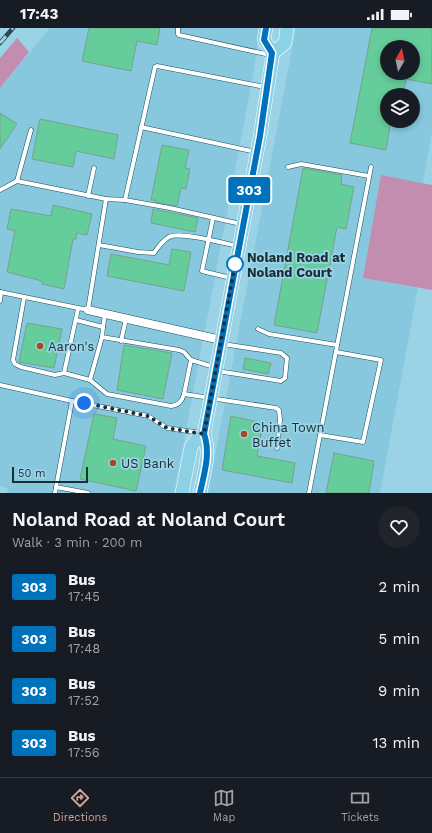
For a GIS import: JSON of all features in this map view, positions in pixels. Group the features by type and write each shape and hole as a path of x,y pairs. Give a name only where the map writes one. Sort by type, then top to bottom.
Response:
{"main road":[{"path":"200,493 207,452 204,434 256,152 272,54 264,40 266,28"},
{"path":"272,54 285,43 287,28"},
{"path":"182,493 191,447 196,440 204,434"}],"street":[{"path":"88,310 221,342"}],"lane":[{"path":"178,28 179,35 272,54"},
{"path":"125,200 155,67 164,67 267,87"},
{"path":"141,127 256,152"},
{"path":"16,182 31,130"},
{"path":"288,167 301,164 369,176"},
{"path":"309,493 371,167"},
{"path":"88,196 94,168"},
{"path":"0,190 16,182 106,200 125,200 243,224"},
{"path":"0,301 1,292 24,298 88,310 106,200"},
{"path":"213,218 202,271 233,278"},
{"path":"99,245 138,252 154,253 163,241 170,236 183,236 239,246"},
{"path":"24,298 13,360 21,367 55,374 64,373 90,380 107,394 171,406 177,405 181,402 191,360"},
{"path":"64,373 78,308"},
{"path":"90,380 102,337 105,314"},
{"path":"121,341 126,319"},
{"path":"76,320 103,327"},
{"path":"258,329 269,334 337,345"},
{"path":"102,337 179,350 184,352 191,360 216,369 281,381 285,378 287,358 281,352 221,342"},
{"path":"320,435 363,442 381,360 336,352"},
{"path":"0,385 148,416 167,428 204,434"},
{"path":"184,394 276,408 279,410 280,420 277,448"},
{"path":"55,493 72,401"},
{"path":"56,487 88,493"}],"shaded area":[{"path":"50,28 260,28 254,70 174,493 7,493 8,488 0,486 0,88"},
{"path":"296,28 432,28 432,131 423,183 381,176 363,278 418,288 380,493 208,493"},
{"path":"17,38 29,52 0,88 0,58"},
{"path":"381,175 432,185 432,290 363,278"}],"building":[{"path":"89,28 160,28 157,45 137,41 131,71 82,61"},
{"path":"372,28 432,28 432,84 411,80 420,80 420,40 380,40 380,80 406,80 404,88 380,88 380,128 390,128 386,150 350,143"},
{"path":"0,113 17,124 0,149"},
{"path":"40,119 118,135 114,159 76,151 73,167 32,159"},
{"path":"162,145 189,150 185,168 190,169 186,189 181,188 177,206 151,200"},
{"path":"303,168 342,175 341,184 354,187 346,229 337,227 317,333 274,325"},
{"path":"53,205 92,214 87,235 77,233 76,239 73,239 64,289 42,284 42,281 7,272 15,231 7,229 11,209 51,216"},
{"path":"153,209 198,218 195,232 151,223"},
{"path":"172,249 191,252 184,291 107,276 111,254 169,265"},
{"name":"Aaron's","path":"27,323 62,329 54,368 19,362"},
{"path":"124,345 172,353 163,399 117,390"},
{"path":"245,358 271,363 268,374 243,369"},
{"name":"US Bank","path":"94,414 117,418 113,439 146,446 136,491 80,479"},
{"path":"231,416 263,423 257,456 295,463 292,483 222,470"},
{"path":"334,453 374,461 369,493 326,493"}],"railway":[{"path":"0,43 13,28"}],"bus line":[{"name":"303","path":"200,493 207,452 204,434 260,136 272,53 264,40 266,28"}],"place":[{"name":"Noland Road at Noland Court","path":"235,264"},
{"name":"Aaron's","path":"40,346"},
{"name":"China Town Buffet","path":"244,434"},
{"name":"US Bank","path":"113,463"}],"route":[{"path":"84,403 148,416 167,428 204,434 235,264"}]}
